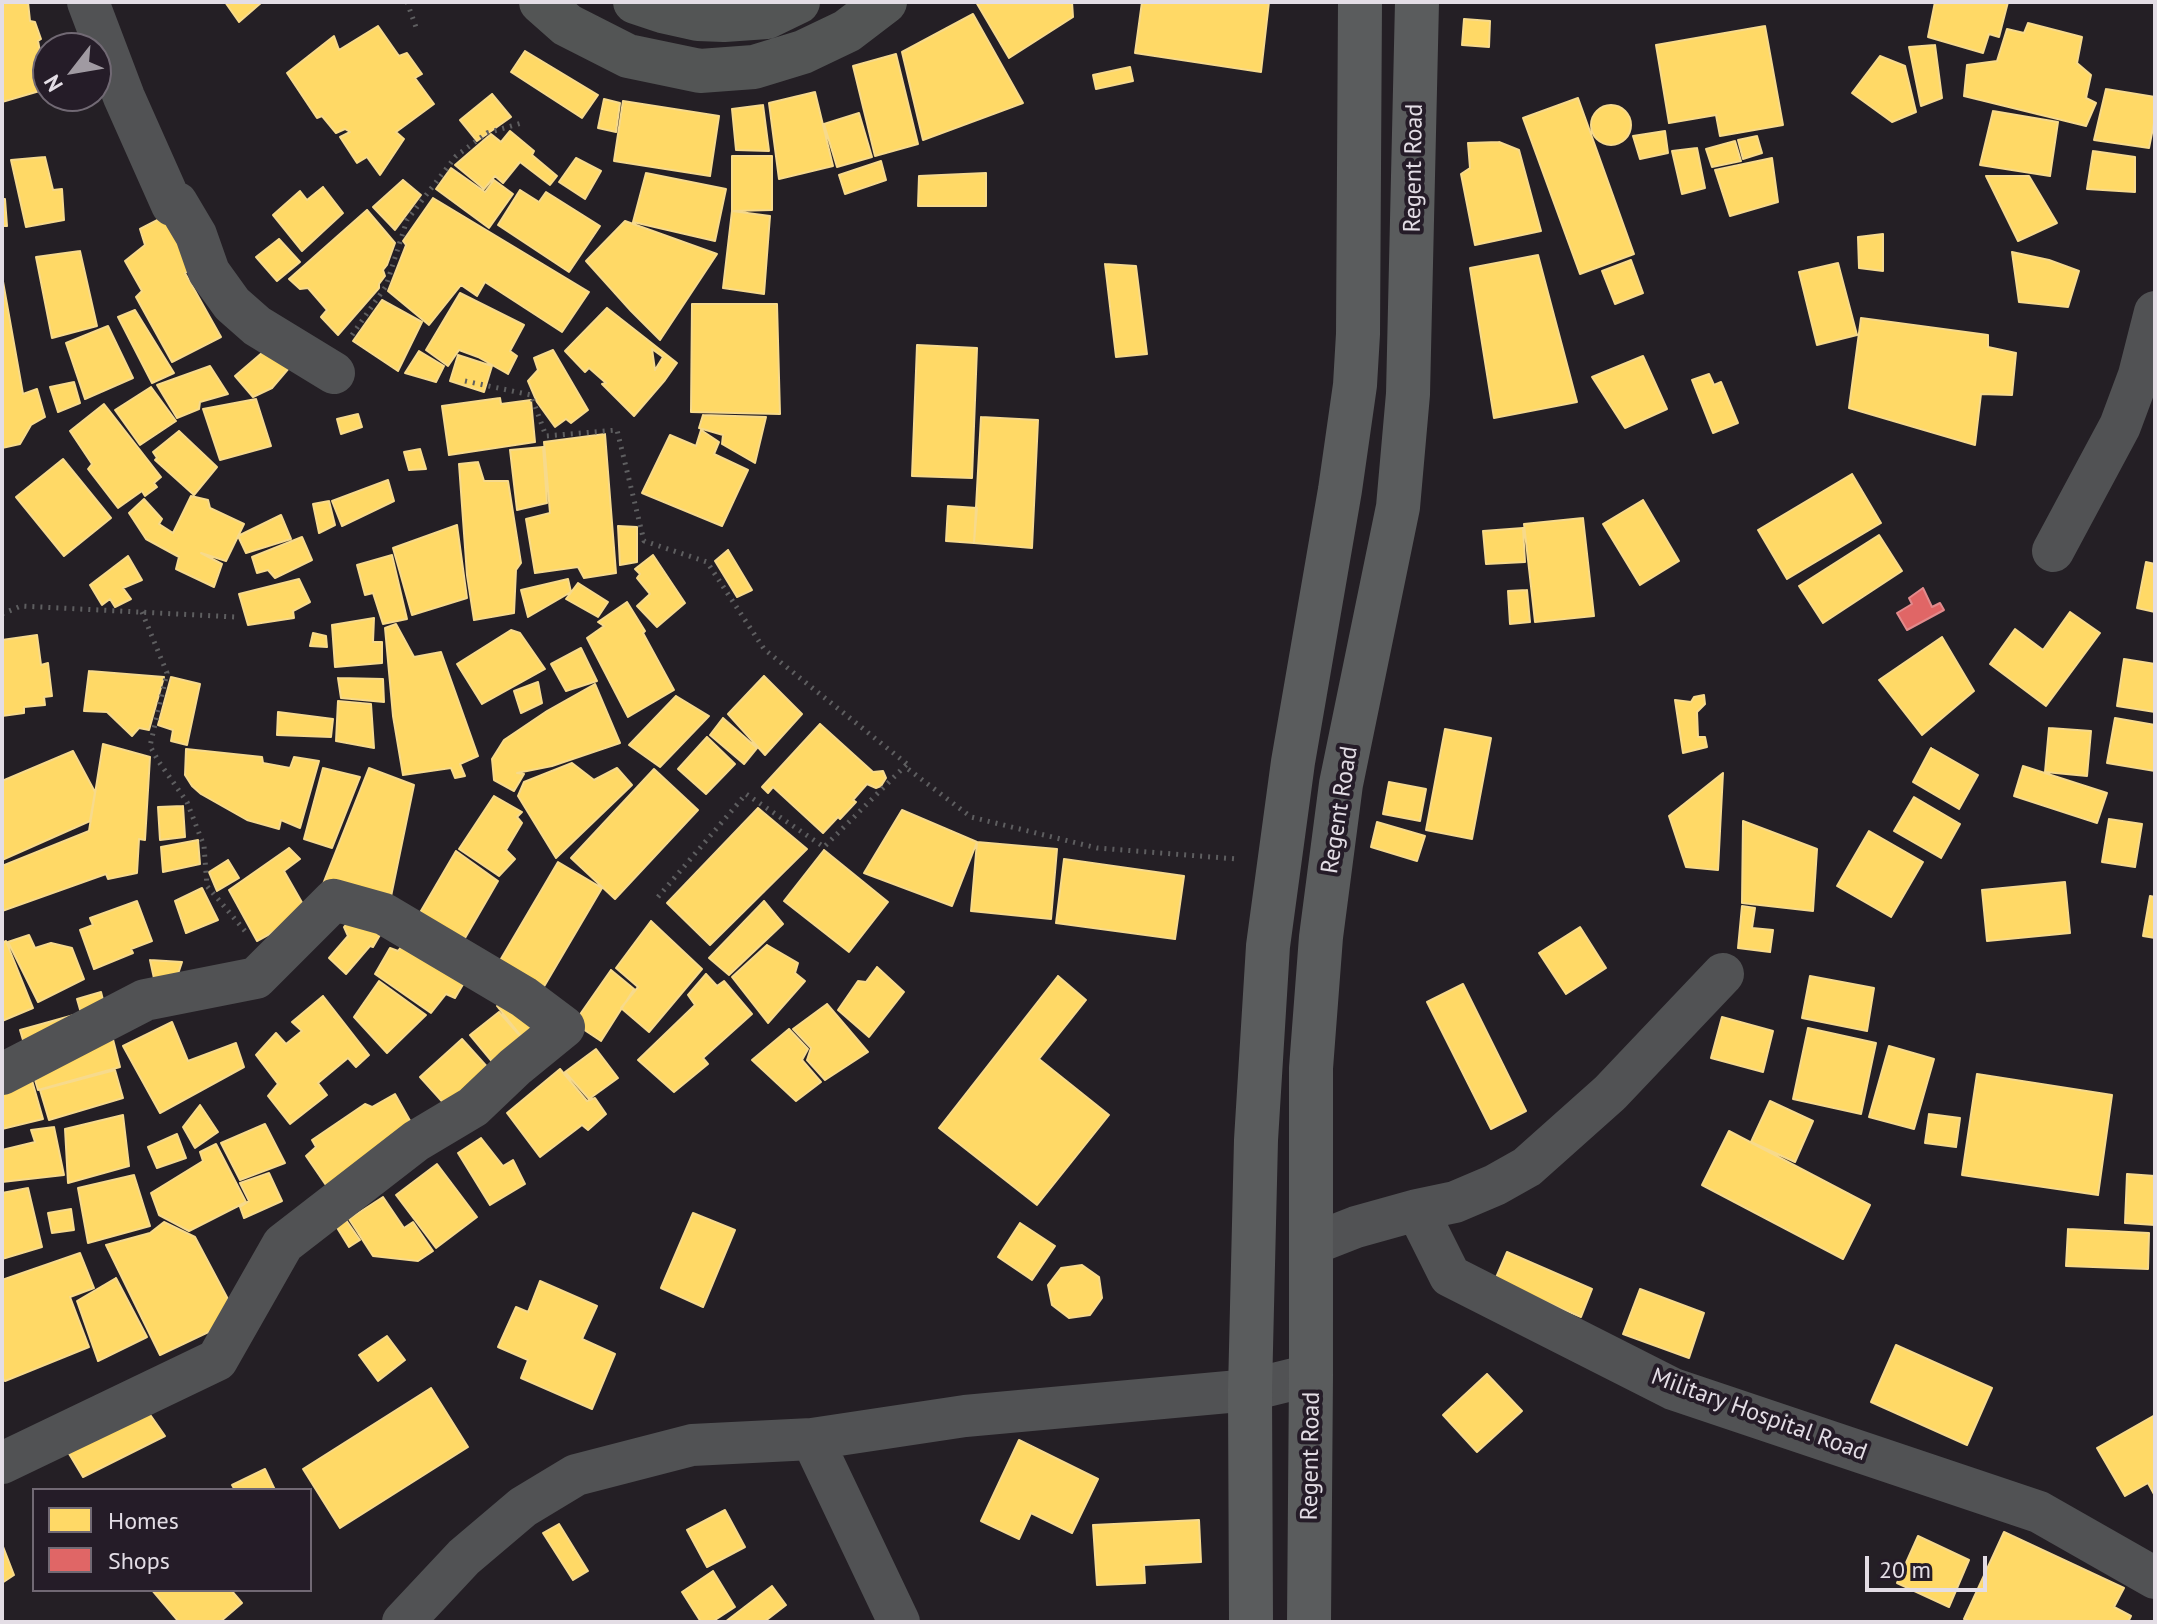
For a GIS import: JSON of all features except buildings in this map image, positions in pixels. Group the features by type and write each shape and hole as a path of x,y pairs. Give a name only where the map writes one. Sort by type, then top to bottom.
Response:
{"main road":[{"path":"541,2 567,25 628,56 700,71 754,67 803,52 847,31 885,2"},
{"path":"635,2 698,19 724,20 767,17 798,2"},
{"path":"1251,1622 1250,1390 1256,1140 1268,946 1293,762 1355,385 1360,2"},
{"name":"Regent Road","path":"1309,1622 1311,1068 1321,937 1341,784 1395,522 1403,452 1409,362 1417,2"}],"street":[{"path":"88,2 124,97 172,205 177,203 196,235 209,272 232,304 257,326 334,373"},
{"path":"2053,551 2120,426 2139,375 2155,312"},
{"path":"2,1074 145,1000 256,978 334,900 384,914 524,997 564,1027 473,1107 416,1141 283,1244 217,1360 2,1463"},
{"path":"1310,1245 1356,1227 1455,1202 1527,1167 1610,1093 1723,974"},
{"name":"Military Hospital Road","path":"1417,1210 1450,1276 1673,1389 2039,1512 2155,1578"},
{"path":"403,1622 464,1557 523,1507 576,1475 692,1445 812,1439 965,1416 1250,1390 1311,1375"},
{"path":"812,1439 899,1622"}],"path":[{"path":"407,2 417,30"},
{"path":"334,373 346,344 386,286 407,220 415,209 456,156 487,133 525,122"},
{"path":"465,381 531,395 546,436 617,430 644,541 707,562 764,649 907,764 908,769 971,817 1097,848 1278,862"},
{"path":"2,614 21,606 236,617"},
{"path":"142,612 167,673 150,746 187,802 204,846 207,886 272,964"},
{"path":"658,897 746,794 824,847 907,764"}]}
